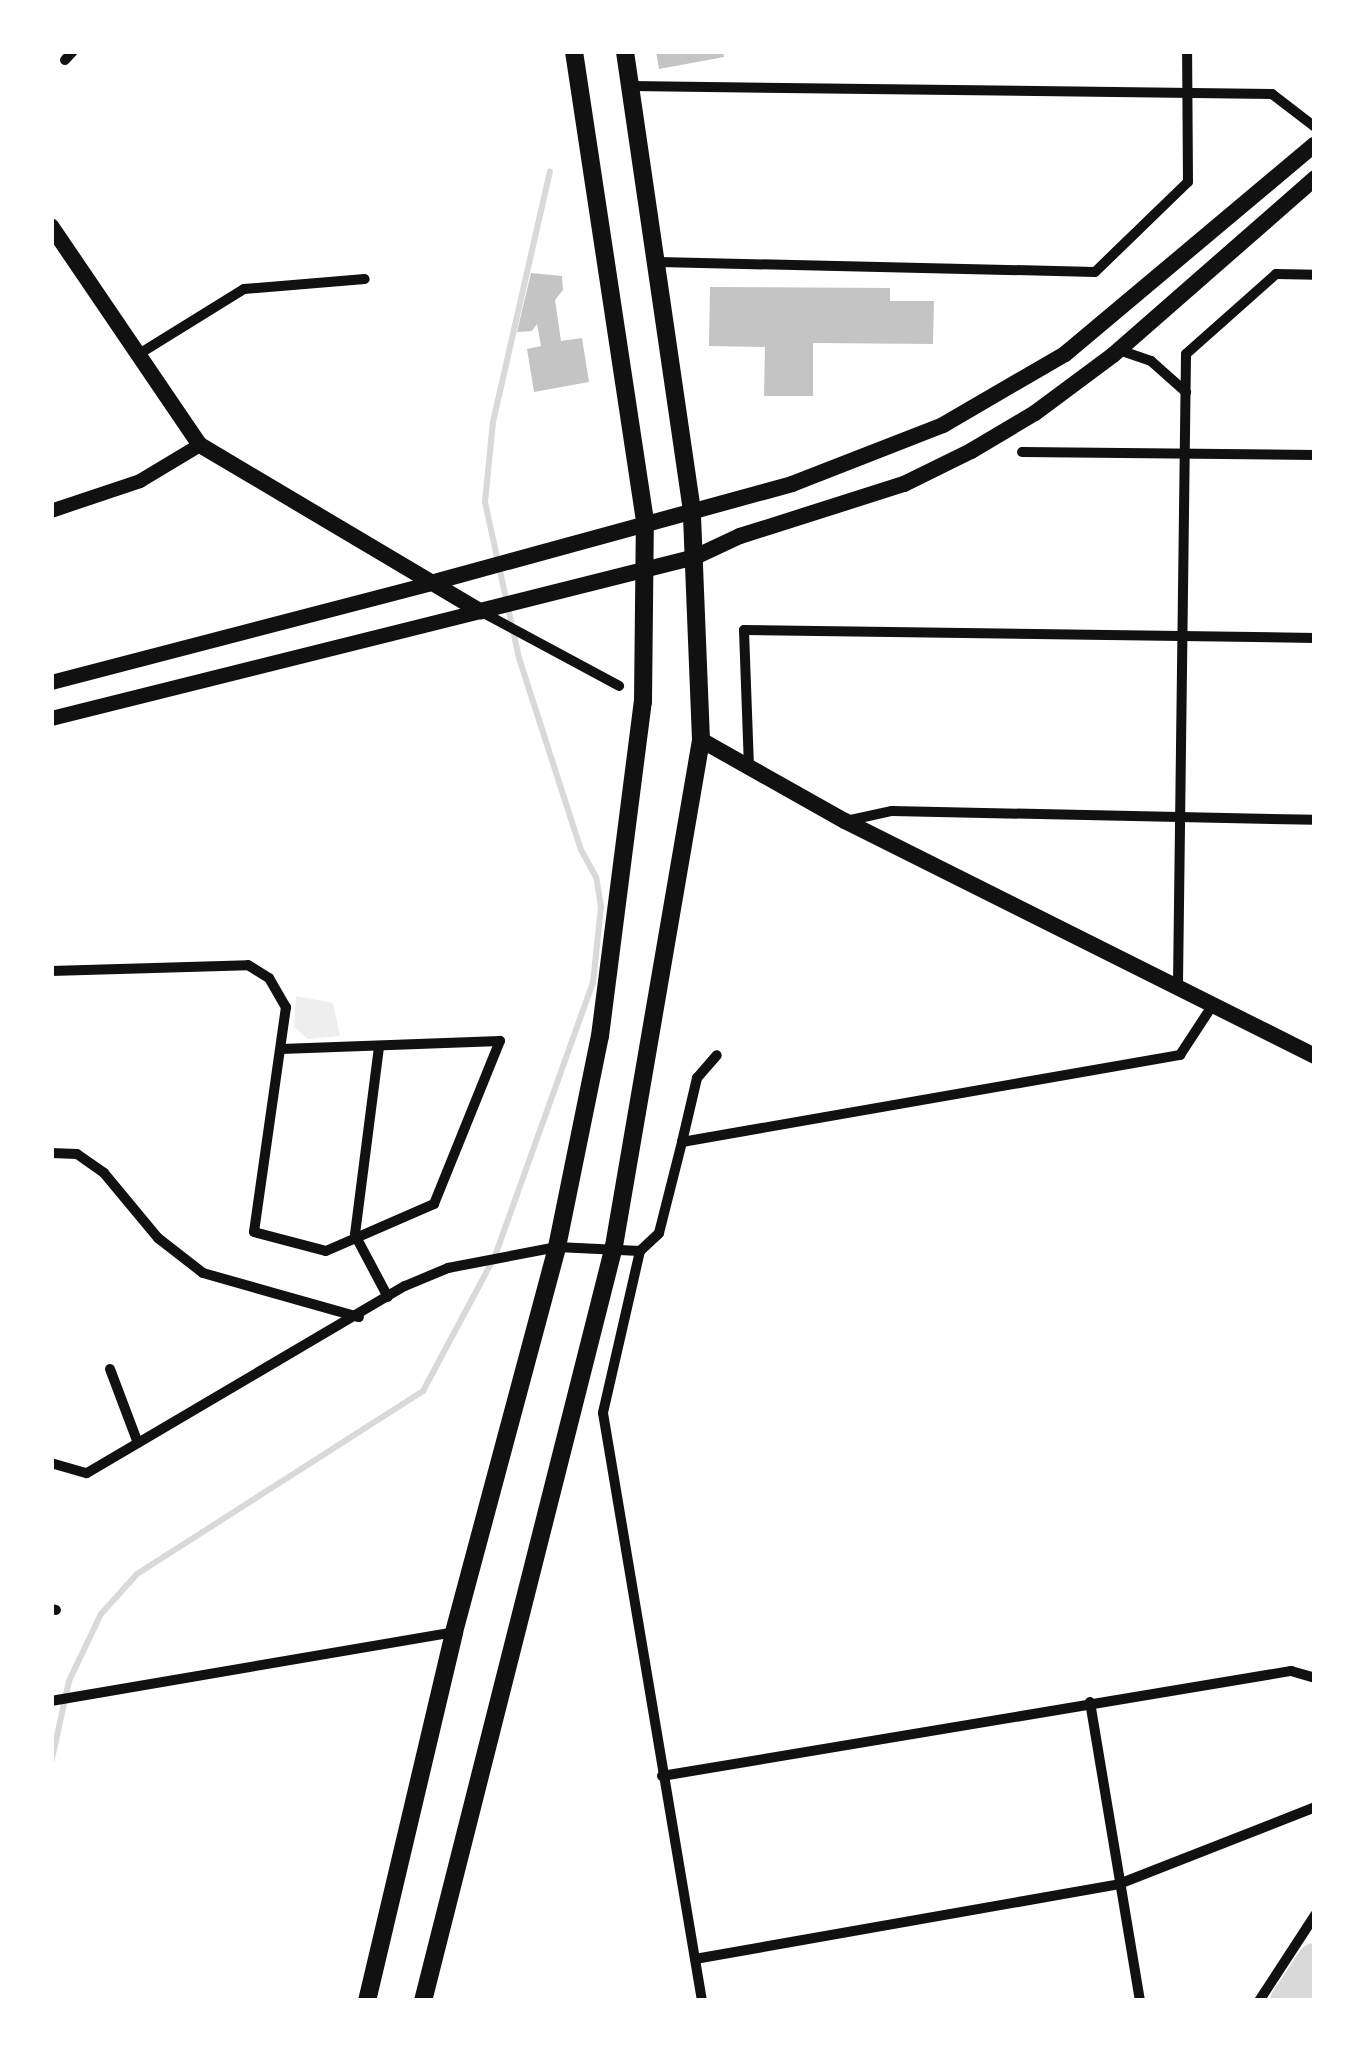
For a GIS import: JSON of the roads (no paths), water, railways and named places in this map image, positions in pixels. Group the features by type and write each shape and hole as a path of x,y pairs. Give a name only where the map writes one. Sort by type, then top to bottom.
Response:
{"highway":[{"path":"367,2001 454,1632 557,1247 600,1036 643,702 645,521 574,51"},
{"path":"423,2001 614,1246 701,740 692,511 625,51"}],"main road":[{"path":"51,682 692,511 877,454 943,425 1065,354 1315,144"},
{"path":"51,718 644,570 904,484 1035,413 1119,350 1315,178"},
{"path":"51,226 200,445 427,584 480,611"},
{"path":"701,740 845,821 1178,983 1315,1056"}],"street":[{"path":"659,262 1095,272 1188,182 1187,51"},
{"path":"630,86 1272,94 1315,127"},
{"path":"1178,983 1186,354 1276,274 1315,275"},
{"path":"140,354 244,290 365,279"},
{"path":"1119,350 1151,362 1186,392"},
{"path":"51,511 140,481 200,445"},
{"path":"1022,452 1315,455"},
{"path":"480,611 619,686"},
{"path":"749,767 744,630 1315,638"},
{"path":"845,821 892,811 1315,820"},
{"path":"51,970 248,965 269,978 286,1007 254,1232 326,1251 434,1204 500,1041 281,1049"},
{"path":"682,1142 1180,1055 1214,1002"},
{"path":"380,1047 355,1235 388,1297"},
{"path":"702,2001 603,1412 640,1251 659,1233 697,1078 717,1055"},
{"path":"51,1153 77,1154 104,1173 119,1197 158,1238 203,1273 359,1317"},
{"path":"51,1463 87,1473 388,1297 448,1268 557,1247 614,1246 640,1251"},
{"path":"110,1369 138,1443"},
{"path":"51,1701 454,1632"},
{"path":"662,1776 1292,1671 1315,1678"},
{"path":"1090,1702 1139,2001"},
{"path":"694,1960 1119,1884 1315,1807"},
{"path":"1258,2001 1315,1915"}],"waterway":[{"path":"51,1763 69,1681 101,1614 137,1574 423,1391 495,1256 593,983 601,907 596,877 581,850 519,658 485,502 493,422 550,171"},
{"path":"1289,2001 1315,1962"}]}
